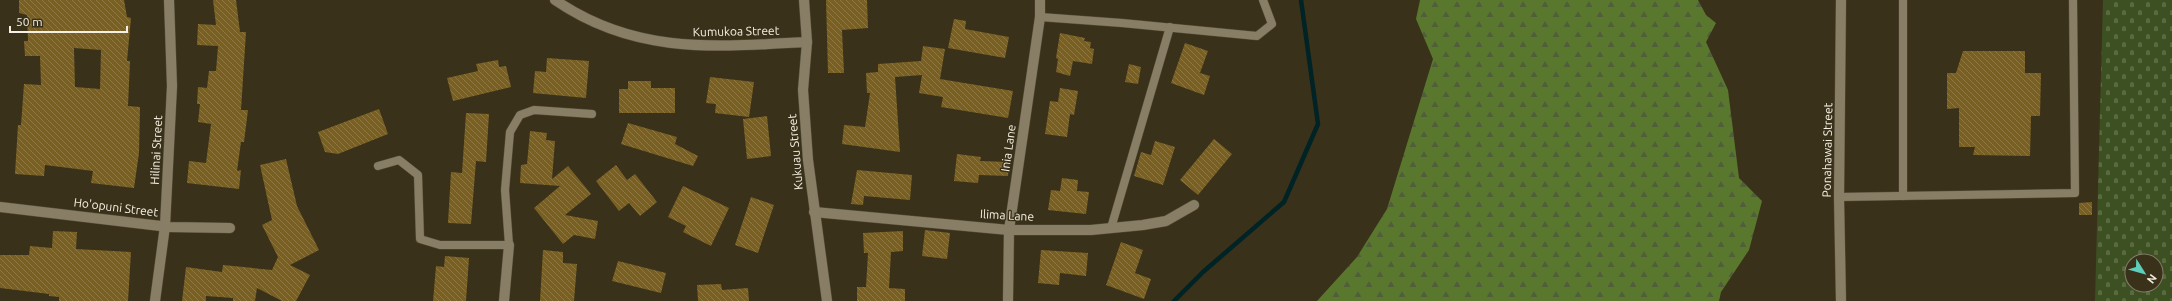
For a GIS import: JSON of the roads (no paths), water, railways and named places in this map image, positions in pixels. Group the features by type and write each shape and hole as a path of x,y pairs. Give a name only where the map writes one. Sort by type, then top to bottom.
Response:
{"street":[{"name":"Hilinai Street","path":"155,301 165,226 172,86 170,0"},
{"name":"Kumukoa Street","path":"554,0 601,25 658,42 692,46 726,47 807,42"},
{"name":"Kukuau Street","path":"804,0 807,42 803,90 808,160 827,301"},
{"name":"Inia Lane","path":"1008,301 1009,230 1040,18 1040,0"},
{"name":"Ponahawai Street","path":"1841,0 1839,197 1841,301"},
{"name":"Ilima Lane","path":"814,212 1009,230 1111,228 1166,221 1194,205"},
{"name":"Ho'opuni Street","path":"0,207 165,226 230,228"},
{"path":"504,301 509,245"}],"lane":[{"path":"1040,18 1170,27 1257,36 1272,24 1263,0"},
{"path":"1902,0 1903,196"},
{"path":"1839,197 2075,194 2073,0"},
{"path":"1111,228 1170,27"},
{"path":"378,166 399,160 418,175 420,239 440,245 509,245 505,190 509,139 510,132 520,115 534,110 592,114"}],"waterway":[{"path":"1174,301 1203,272 1284,202 1318,124 1301,0"}]}
